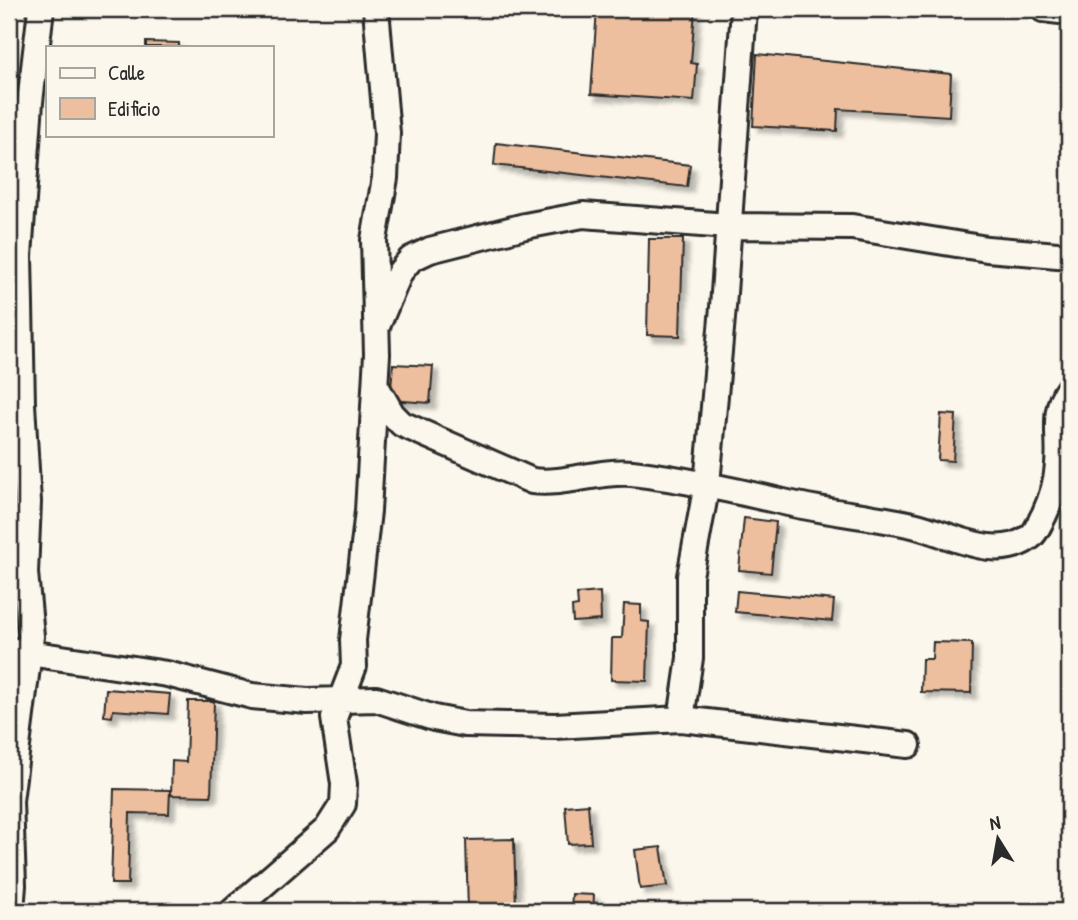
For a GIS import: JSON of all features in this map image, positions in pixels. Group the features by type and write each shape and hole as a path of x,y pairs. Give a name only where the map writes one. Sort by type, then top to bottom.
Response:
{"street":[{"path":"11,911 13,885 10,801 19,652 31,636 25,573 28,502 15,400 19,256 30,102 41,9"},
{"path":"233,911 327,829 341,809 344,784 334,727 340,699 354,666 353,640 368,511 376,386 374,240 385,178 387,133 376,9"},
{"path":"681,719 690,658 690,576 707,484 744,9"},
{"path":"1043,9 1069,12"},
{"path":"376,328 400,272 411,260 430,250 534,223 583,215 729,226 852,227 960,245 1069,256"},
{"path":"376,386 392,414 402,425 532,481 553,484 606,474 631,473 707,484 790,503 912,524 990,548 1015,545 1032,536 1054,493 1059,463 1059,406 1069,388"},
{"path":"19,652 167,674 252,696 307,701 376,699 434,718 465,724 555,726 681,719 908,745"}],"building":[{"path":"597,9 695,9 691,63 697,64 694,101 591,94"},
{"path":"146,42 179,43 179,46 146,46"},
{"path":"757,54 951,74 949,116 838,109 837,131 753,126"},
{"path":"496,143 690,165 687,187 494,165"},
{"path":"649,239 683,239 680,336 647,335"},
{"path":"393,364 433,366 430,403 390,400"},
{"path":"941,414 956,415 953,461 938,460"},
{"path":"744,518 776,522 771,573 739,570"},
{"path":"737,591 834,600 832,621 735,612"},
{"path":"600,592 601,620 573,622 572,607 578,606 577,594"},
{"path":"624,604 641,605 641,621 649,622 647,681 611,680 612,638 622,638"},
{"path":"933,642 972,643 971,693 921,692 922,659 932,659"},
{"path":"106,689 170,694 168,714 113,710 112,717 104,716"},
{"path":"188,701 214,701 211,796 171,795 172,761 186,762"},
{"path":"114,789 170,790 169,814 130,813 128,884 111,884"},
{"path":"588,804 591,843 568,844 565,806"},
{"path":"514,839 516,907 506,907 506,911 468,911 466,840"},
{"path":"661,847 667,886 640,889 635,850"},
{"path":"572,894 594,895 593,911 571,911"}]}
